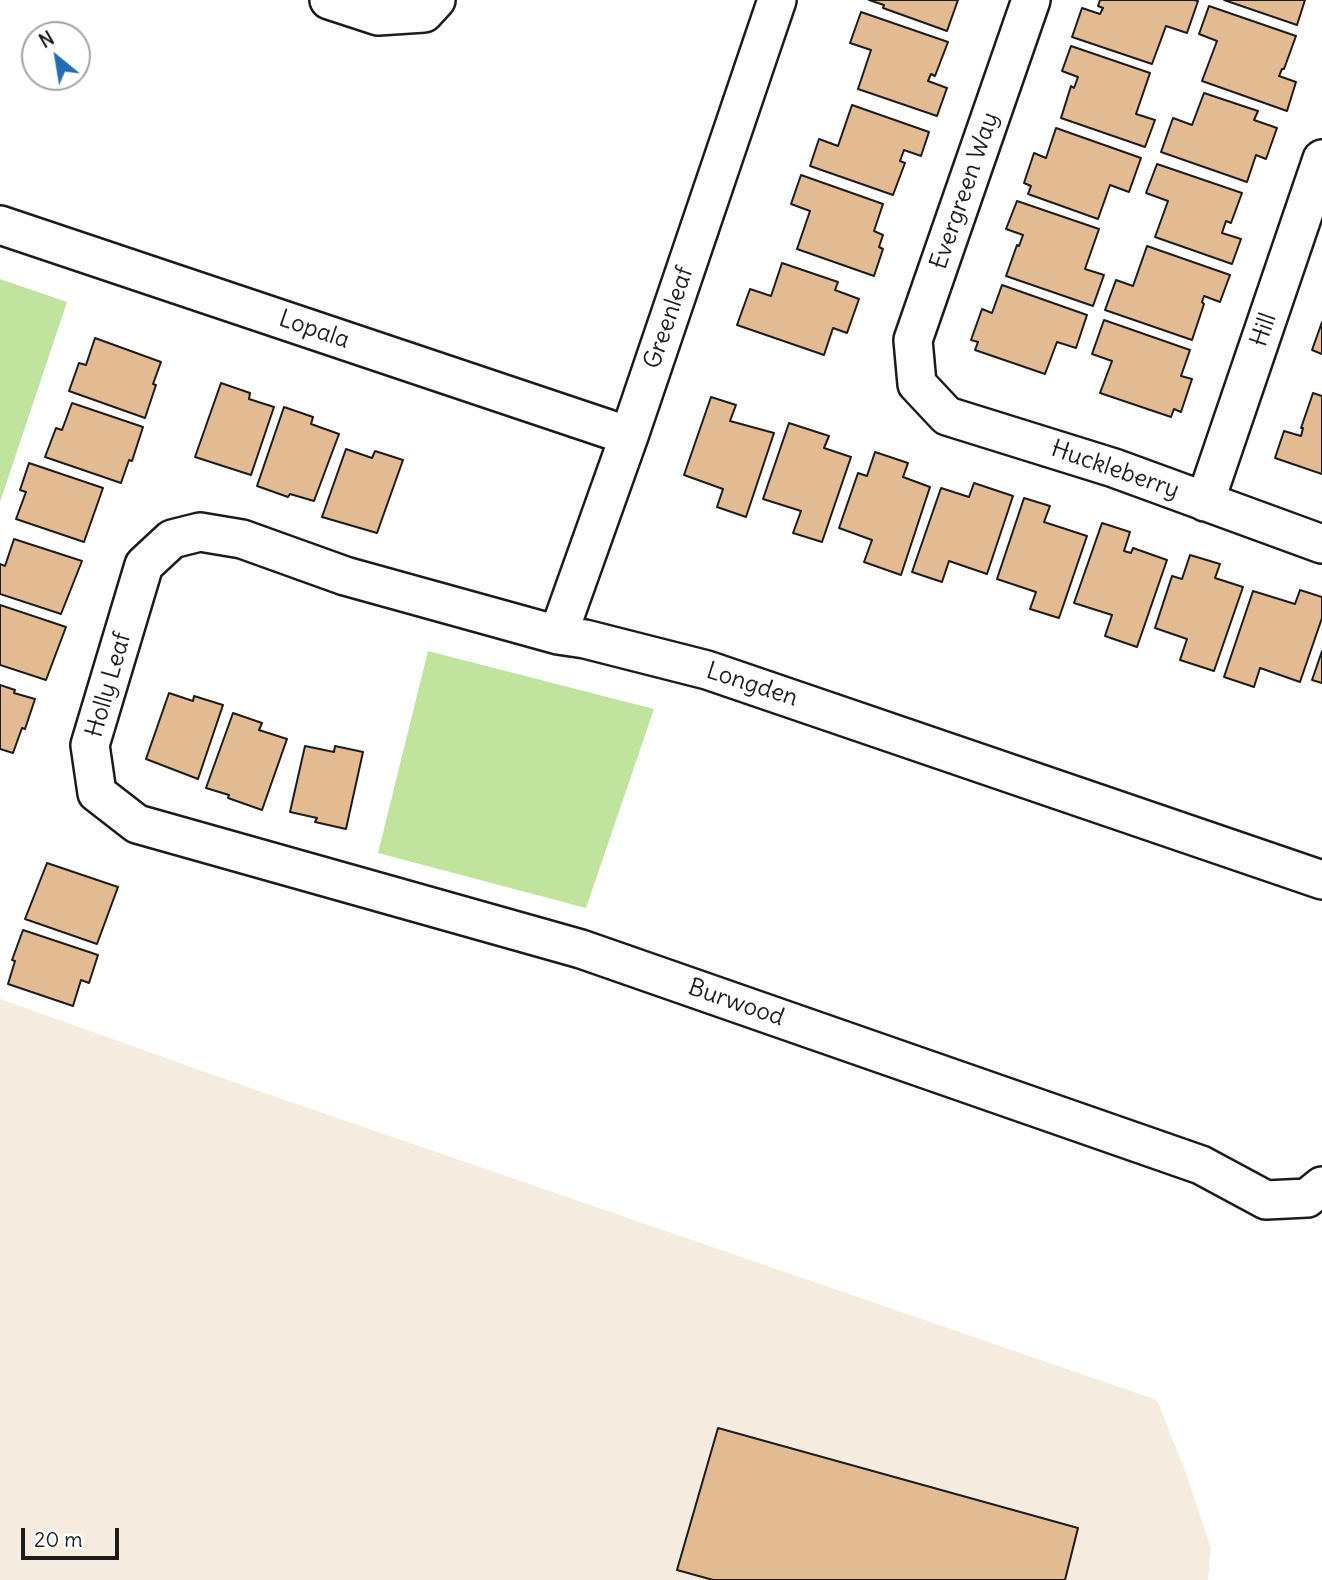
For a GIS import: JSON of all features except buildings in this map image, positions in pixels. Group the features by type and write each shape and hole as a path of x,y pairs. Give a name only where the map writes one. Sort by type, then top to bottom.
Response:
{"street":[{"path":"329,0 378,16 424,13 436,0"},
{"name":"Greenleaf","path":"558,635 629,436 777,0"},
{"name":"Evergreen Way","path":"918,384 913,340 1031,0"},
{"name":"Hill","path":"1205,502 1322,159"},
{"name":"Lopala","path":"0,225 629,436"},
{"name":"Huckleberry","path":"918,384 947,416 1114,468 1322,544"},
{"name":"Longden","path":"172,539 200,531 242,539 345,576 558,635 707,670 1322,880"},
{"name":"Holly Leaf","path":"137,824 97,793 90,746 144,565 172,539"},
{"name":"Burwood","path":"137,824 581,949 1201,1165 1266,1200 1307,1198 1322,1186"}],"shaded area":[{"path":"0,999 256,1090 1157,1400 1186,1473 1211,1548 1208,1580 0,1580"}],"green space":[{"path":"0,279 67,302 0,502"},
{"path":"428,651 654,709 586,908 378,853"}]}
